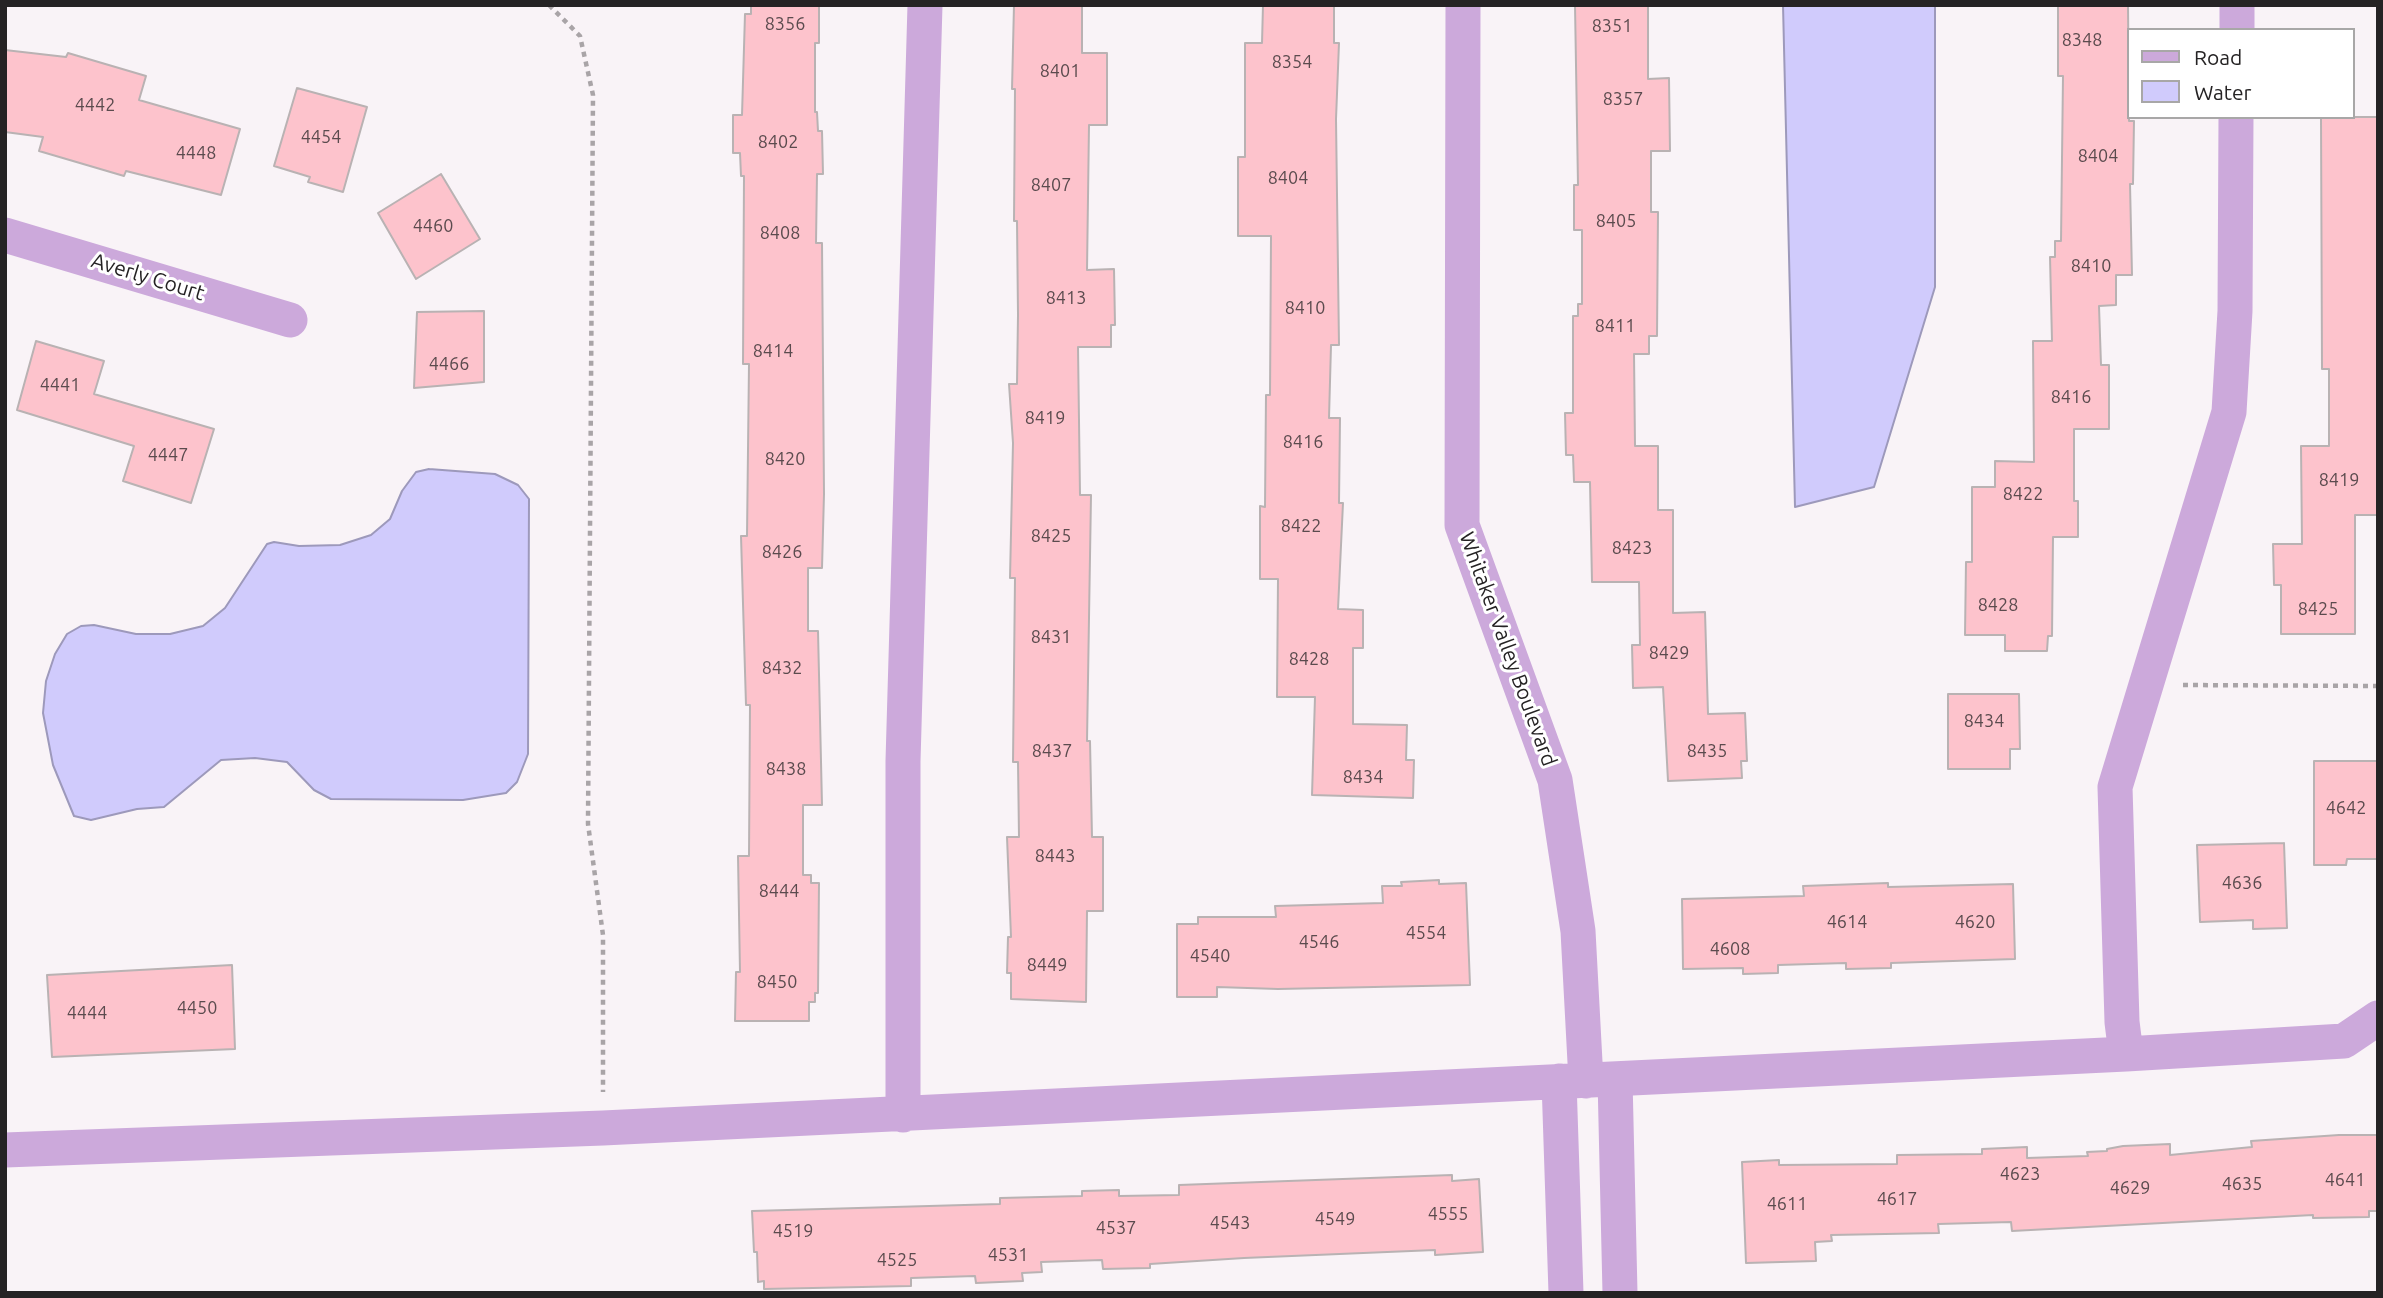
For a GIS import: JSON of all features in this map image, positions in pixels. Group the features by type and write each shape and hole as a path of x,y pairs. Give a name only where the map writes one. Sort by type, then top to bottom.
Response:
{"street":[{"path":"903,1115 903,761 925,5"},
{"name":"Whitaker Valley Boulevard","path":"1464,5 1462,525 1555,780 1578,931 1587,1080 1620,1293"},
{"path":"2237,5 2237,28"},
{"path":"2126,1054 2122,1022 2115,787 2229,412 2235,311 2236,119"},
{"name":"Averly Court","path":"5,235 290,320"},
{"path":"5,1150 903,1115 2126,1054 2344,1041 2378,1018"},
{"name":"Whitaker Valley Boulevard","path":"1566,1293 1587,1080"}],"path":[{"path":"549,5 580,36 593,95 588,824 603,934 603,1128"},
{"path":"2147,685 2378,686"}],"water":[{"path":"1783,5 1935,5 1935,287 1874,487 1795,507"},
{"path":"429,469 495,474 518,485 529,499 528,754 517,782 506,793 463,800 331,799 314,790 287,762 255,758 221,760 164,807 137,809 91,820 74,816 53,765 43,713 46,681 55,654 67,634 81,626 94,625 136,634 170,634 203,626 225,608 267,544 340,545 371,535 390,519 402,491 416,472"}],"building":[{"path":"751,5 819,5 819,43 815,43 815,112 818,131 822,131 823,174 817,174 816,243 822,243 824,494 822,568 808,568 808,631 818,631 822,805 803,805 803,875 811,875 811,883 819,883 818,993 815,993 815,1002 809,1002 809,1021 735,1021 736,972 740,972 738,856 749,856 750,705 746,705 741,536 747,536 749,364 743,364 744,176 741,176 740,153 733,153 733,115 742,115 745,14 751,14"},
{"path":"1014,5 1082,5 1082,53 1107,53 1107,125 1089,125 1087,270 1114,269 1115,325 1111,325 1111,347 1078,347 1080,495 1091,495 1087,741 1090,741 1092,837 1103,837 1103,911 1087,911 1086,1002 1011,999 1011,973 1007,973 1008,937 1011,937 1007,837 1019,837 1018,762 1013,762 1015,578 1010,578 1013,443 1009,384 1017,384 1018,315 1017,221 1014,221 1015,89 1012,89"},
{"path":"1263,5 1334,5 1334,43 1339,43 1336,119 1339,345 1331,345 1329,418 1340,418 1339,503 1343,503 1338,609 1363,610 1363,648 1353,648 1353,724 1407,725 1406,760 1414,760 1413,798 1312,795 1315,697 1277,697 1278,579 1260,579 1260,506 1265,507 1266,395 1270,395 1271,236 1238,236 1238,157 1245,157 1245,43 1262,43"},
{"path":"1575,5 1648,5 1648,79 1669,78 1670,151 1651,151 1651,212 1658,212 1657,336 1649,336 1649,354 1634,354 1635,446 1658,446 1658,510 1673,510 1673,613 1705,612 1708,714 1745,713 1747,761 1741,761 1742,778 1668,781 1663,687 1633,688 1632,645 1640,645 1639,582 1592,582 1590,482 1574,482 1573,455 1566,455 1565,413 1573,413 1573,316 1578,316 1578,304 1582,304 1582,230 1574,230 1574,185 1578,185"},
{"path":"2058,5 2128,5 2128,119 2134,121 2133,184 2130,184 2132,275 2116,275 2116,305 2099,306 2101,365 2109,365 2109,429 2074,429 2074,501 2078,501 2078,537 2053,537 2052,636 2048,636 2047,651 2005,651 2005,635 1965,635 1966,562 1972,562 1972,487 1995,487 1995,461 2034,462 2033,341 2052,341 2050,257 2055,257 2055,241 2061,241 2063,76 2058,76"},
{"path":"5,50 66,57 68,53 146,76 139,100 240,129 221,195 126,171 124,176 39,151 43,137 5,132"},
{"path":"297,88 367,107 343,192 308,182 310,177 274,166"},
{"path":"2378,117 2378,515 2355,515 2355,634 2281,634 2281,585 2274,585 2273,544 2302,544 2301,446 2329,446 2329,369 2322,369 2321,119"},
{"path":"441,174 480,239 416,279 378,213"},
{"path":"484,311 484,382 414,388 417,312"},
{"path":"36,341 104,361 94,394 214,429 191,503 123,481 134,446 17,410"},
{"path":"1948,694 2019,694 2020,749 2010,749 2010,769 1948,769"},
{"path":"2314,761 2378,761 2378,859 2347,859 2346,865 2314,865"},
{"path":"2284,843 2287,928 2253,929 2253,920 2200,922 2197,845"},
{"path":"1439,880 1439,884 1466,883 1470,985 1278,989 1217,987 1217,997 1177,997 1177,924 1198,924 1198,917 1276,917 1275,906 1383,903 1382,886"},
{"path":"1888,883 1888,887 2013,884 2015,959 1891,963 1891,968 1846,969 1846,963 1778,965 1778,973 1743,974 1743,968 1683,969 1682,899 1804,896 1803,886"},
{"path":"232,965 235,1049 52,1057 47,975"},
{"path":"2378,1135 2378,1211 2369,1211 2369,1217 2313,1218 2313,1215 2012,1231 2011,1222 1938,1224 1939,1233 1831,1235 1832,1241 1815,1242 1816,1261 1746,1263 1742,1162 1779,1160 1779,1165 1897,1164 1897,1155 1982,1154 1982,1149 2027,1147 2027,1158 2088,1156 2087,1152 2107,1151 2123,1146 2170,1144 2170,1155 2252,1147 2251,1141"},
{"path":"1452,1175 1452,1181 1479,1179 1483,1252 1435,1255 1435,1250 1244,1258 1150,1264 1150,1268 1103,1269 1102,1260 1041,1262 1042,1272 1022,1273 1023,1281 976,1283 975,1276 911,1278 911,1286 764,1289 764,1281 758,1282 757,1252 754,1252 752,1211 1000,1204 1000,1198 1082,1196 1082,1191 1119,1190 1119,1196 1179,1195 1179,1185"}]}
